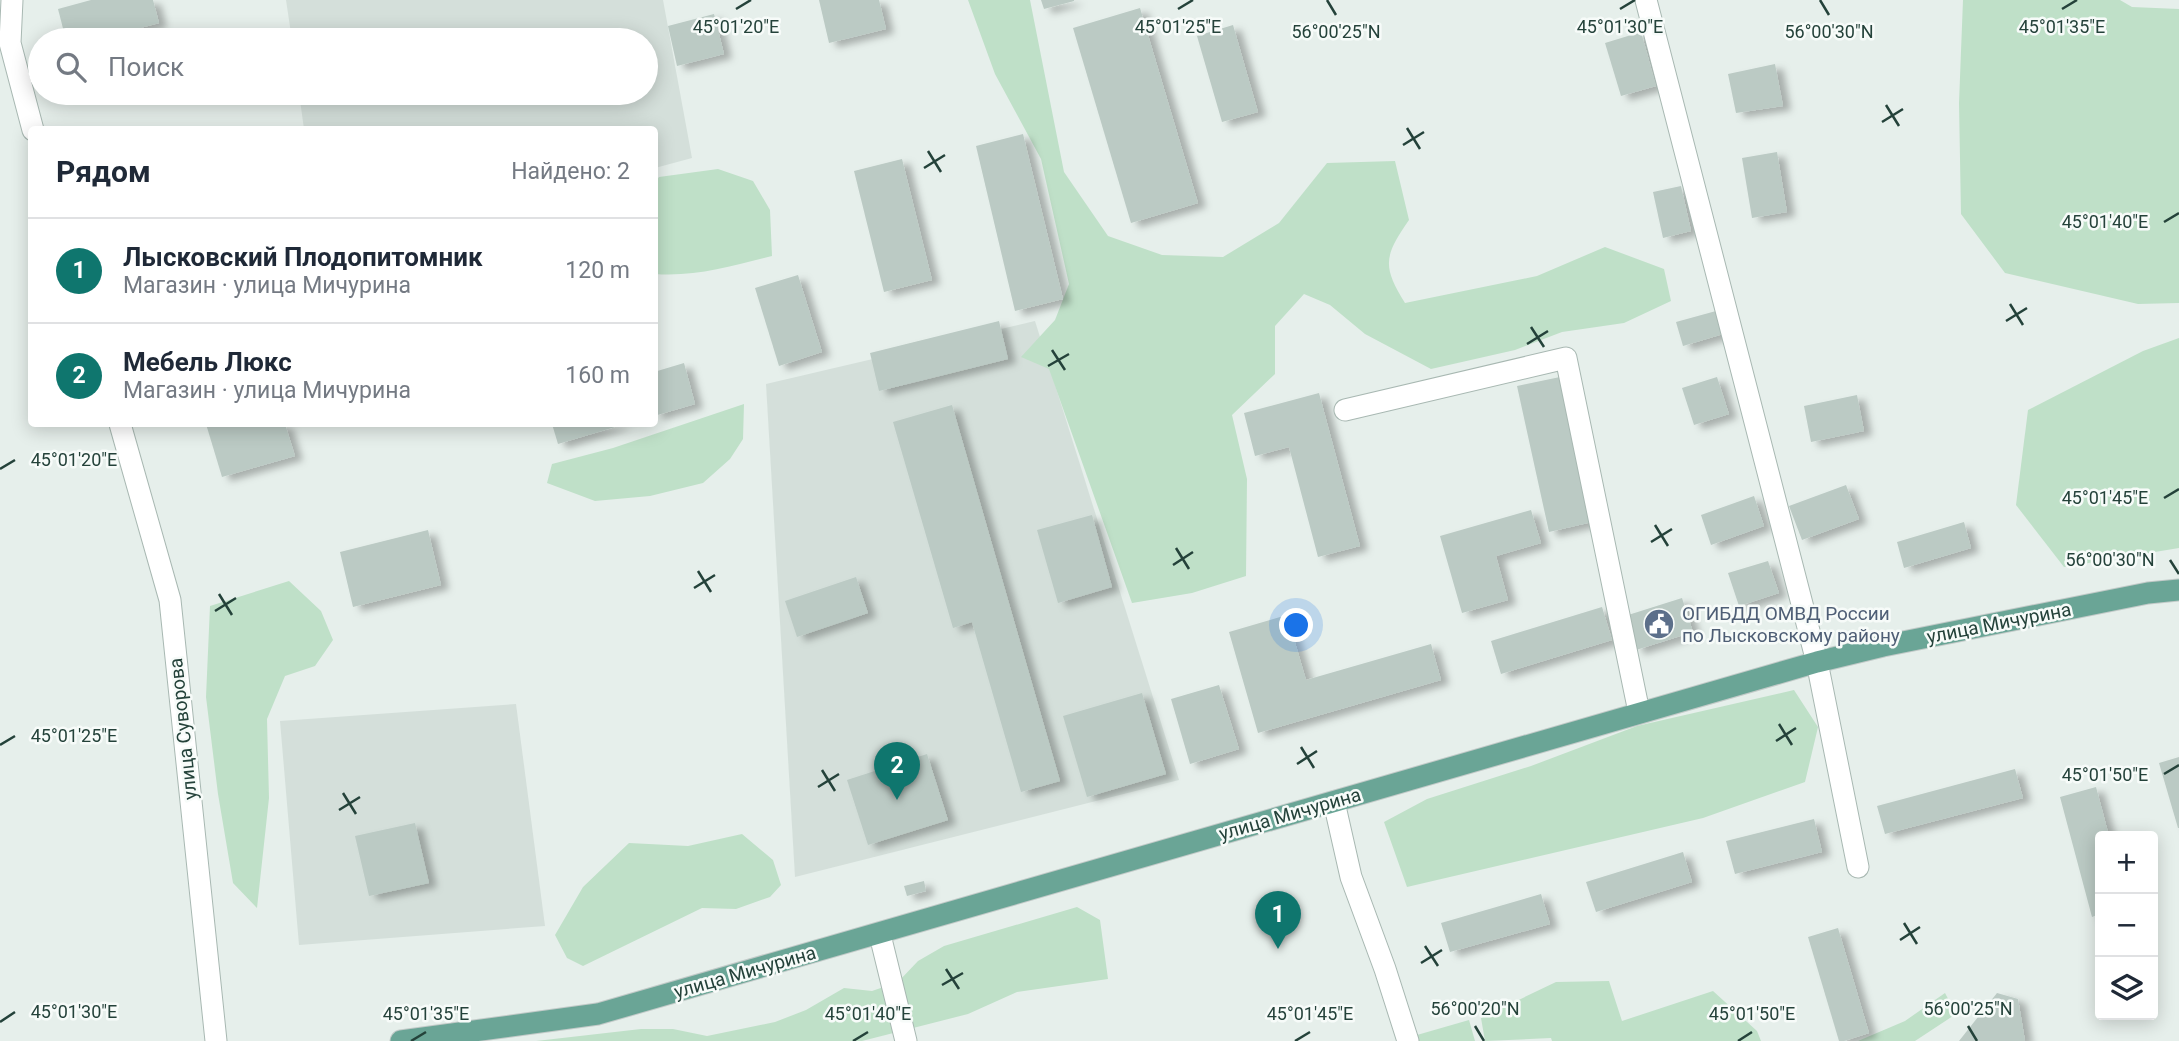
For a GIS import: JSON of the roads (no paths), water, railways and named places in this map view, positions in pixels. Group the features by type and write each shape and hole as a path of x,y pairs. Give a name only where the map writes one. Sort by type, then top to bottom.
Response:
{"main road":[{"name":"улица Мичурина","path":"401,1041 598,1014 1817,662 1883,646 2148,593 2179,590"}],"street":[{"path":"12,0 10,43 32,126"},
{"path":"1646,0 1817,662 1858,867"},
{"path":"1345,410 1566,358 1639,712"},
{"name":"улица Суворова","path":"121,427 170,600 216,1041"},
{"path":"1334,802 1351,877 1377,945 1408,1041"},
{"path":"880,934 906,1041"}],"place":[{"name":"ОГИБДД ОМВД России по Лысковскому району","path":"1659,624"},
{"name":"Мебель Люкс","path":"897,800"},
{"name":"Лысковский Плодопитомник","path":"1278,949"}]}
